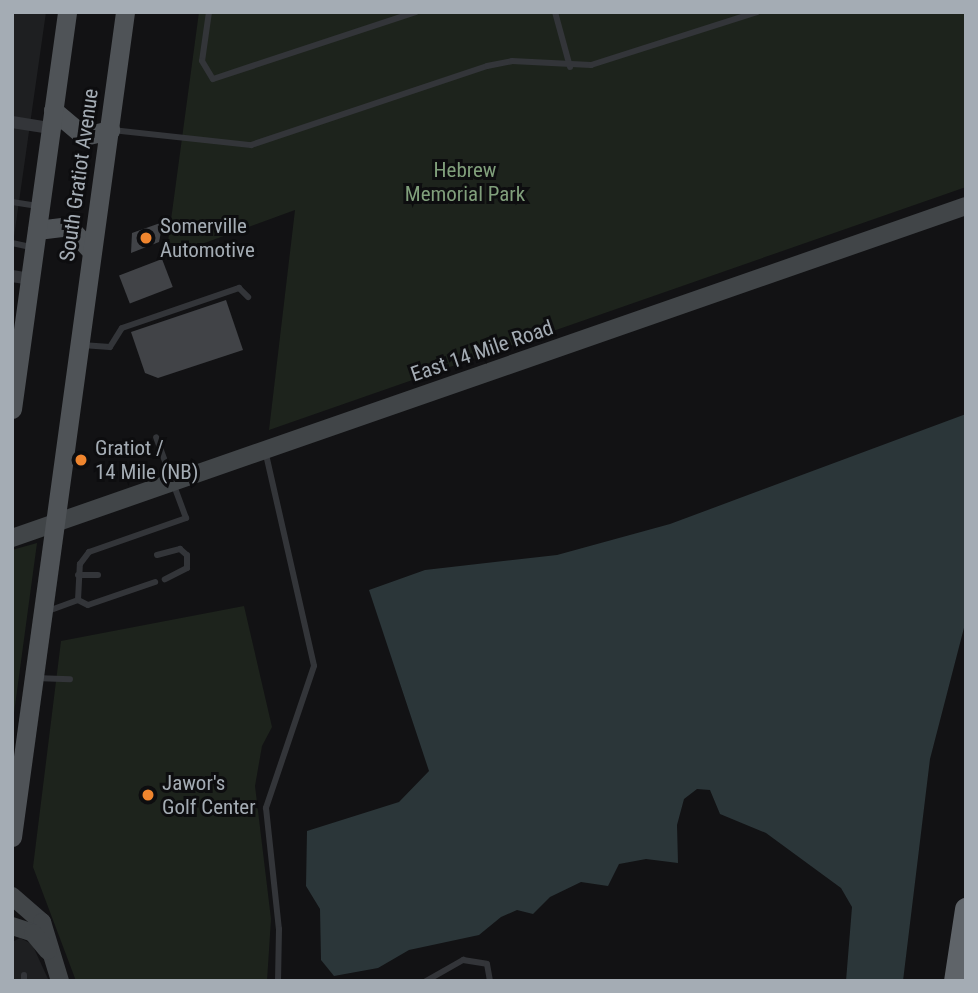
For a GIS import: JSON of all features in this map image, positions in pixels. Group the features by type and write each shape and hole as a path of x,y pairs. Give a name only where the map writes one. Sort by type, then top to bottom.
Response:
{"highway":[{"path":"955,981 966,909"}],"main road":[{"name":"South Gratiot Avenue","path":"13,399 21,277 36,238 67,12"},
{"name":"South Gratiot Avenue","path":"54,523 125,12"},
{"path":"52,119 84,136 110,130"},
{"name":"East 14 Mile Road","path":"12,538 966,206"},
{"path":"36,238 68,226 92,251"},
{"path":"12,837 54,523"},
{"path":"12,896 42,922 60,981"},
{"path":"12,926 33,933 51,955"}],"street":[{"path":"12,122 52,119"}],"lane":[{"path":"209,12 202,61 213,79 416,12"},
{"path":"555,12 569,67"},
{"path":"110,130 251,145 487,66 512,61 569,67 757,12"},
{"path":"12,202 40,206"},
{"path":"12,243 36,238"},
{"path":"77,345 110,347 122,328 239,288 248,297"},
{"path":"78,600 78,575 89,552 186,518 177,480 156,437"},
{"path":"265,448 314,666 266,808 279,929 278,981"},
{"path":"157,555 180,549 187,555 187,568 165,579"},
{"path":"78,575 97,575"},
{"path":"43,613 78,600 88,604 155,582"},
{"path":"33,678 70,680"},
{"path":"426,981 463,960 486,964 490,981"}],"shaded area":[{"path":"12,12 46,12 12,251"},
{"path":"966,414 966,620 930,759 903,981 846,981 852,907 841,888 766,833 720,814 710,790 697,789 684,799 677,825 678,863 646,859 619,864 608,886 581,882 550,897 533,914 517,910 501,917 479,935 409,950 378,968 334,976 321,960 320,909 306,886 307,831 399,802 429,771 369,590 425,570 557,555 670,524"},
{"path":"20,938 32,944 49,981 12,981 12,942"}],"green space":[{"name":"Hebrew Memorial Park","path":"199,12 966,12 966,187 269,430 295,210 166,257"},
{"path":"37,543 12,728 12,550"},
{"name":"Jawor's Golf Center","path":"244,606 272,727 262,746 255,786 271,919 267,981 76,981 33,867 61,641"}],"building":[{"name":"Somerville Automotive","path":"163,222 159,242 131,253 132,233"},
{"path":"162,259 173,287 130,303 119,275"},
{"path":"226,300 243,350 158,378 145,373 131,332"}],"place":[{"name":"Somerville Automotive","path":"146,238"},
{"name":"Gratiot / 14 Mile (NB)","path":"81,460"},
{"name":"Jawor's Golf Center","path":"148,795"}]}
